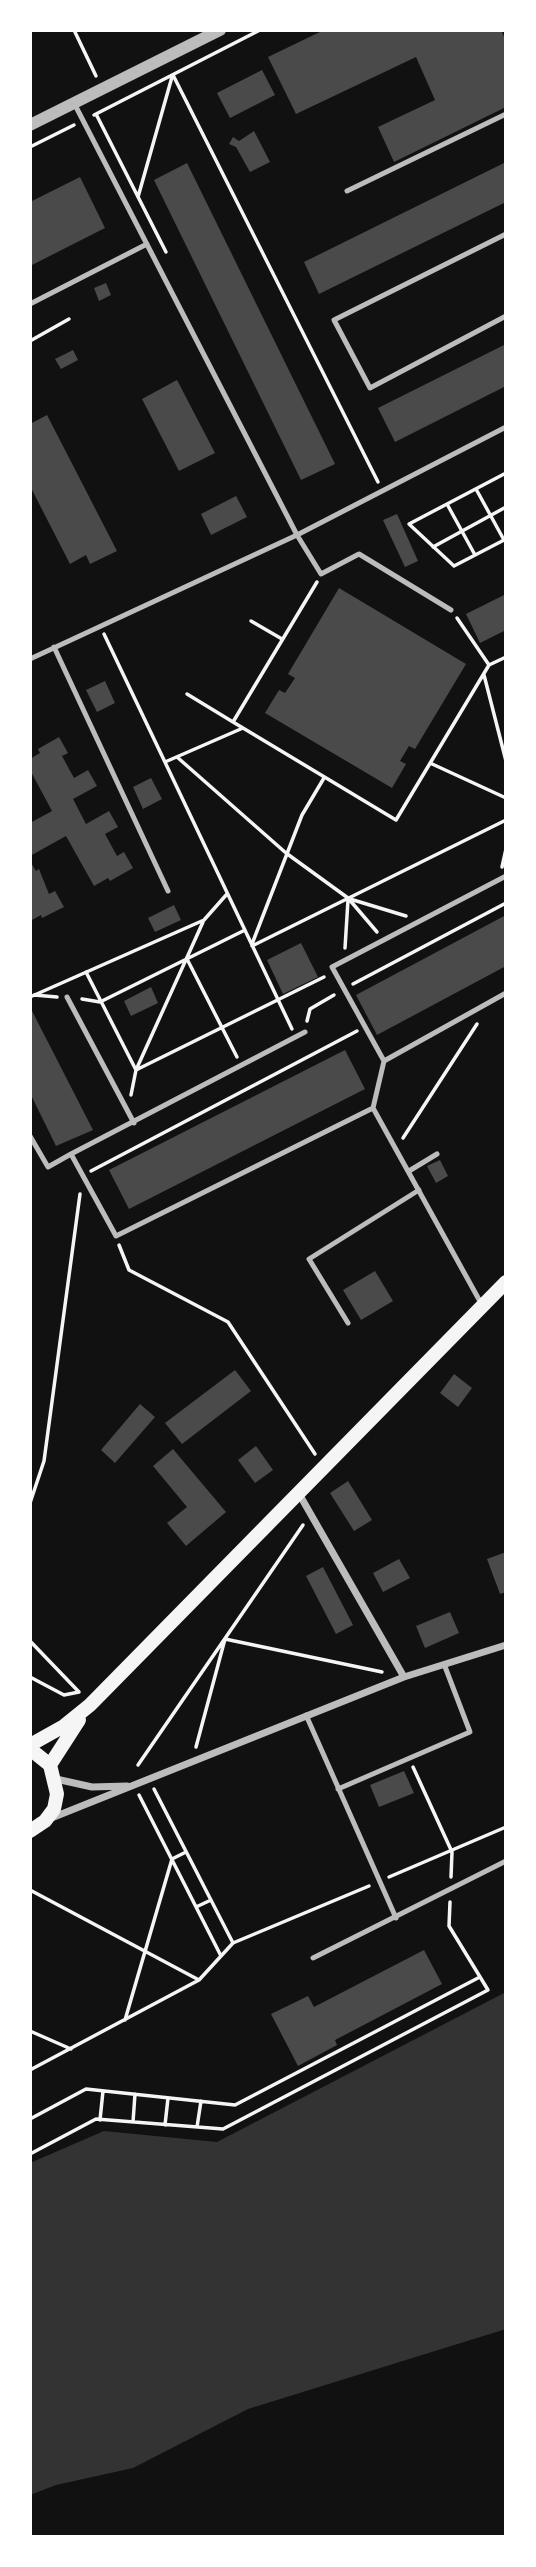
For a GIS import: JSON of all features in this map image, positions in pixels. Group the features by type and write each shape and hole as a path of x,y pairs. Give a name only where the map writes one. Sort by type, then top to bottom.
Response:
{"main road":[{"path":"30,1832 45,1821 54,1809 56,1779 50,1765 30,1747 64,1726 90,1705 506,1282"},
{"path":"50,1765 90,1705"}],"street":[{"path":"30,125 220,30"},
{"path":"298,1492 404,1677"},
{"path":"45,1821 404,1677 506,1645"},
{"path":"56,1779 92,1787 134,1785"}],"lane":[{"path":"74,103 297,535 321,574 359,554 451,610"},
{"path":"347,191 506,114"},
{"path":"506,234 334,320 369,388 506,316"},
{"path":"30,304 147,244"},
{"path":"30,659 297,535 506,427"},
{"path":"54,647 168,891"},
{"path":"482,1305 373,1108 384,1061 332,967 506,876"},
{"path":"384,1061 506,993"},
{"path":"67,997 134,1123"},
{"path":"30,1136 48,1167 305,1032"},
{"path":"71,1154 116,1236 373,1108"},
{"path":"409,1171 437,1154"},
{"path":"348,1323 309,1259 419,1190"},
{"path":"338,1789 470,1732 444,1664"},
{"path":"306,1715 396,1918"},
{"path":"313,1958 506,1861"}],"path":[{"path":"74,30 110,106"},
{"path":"30,147 260,30"},
{"path":"138,197 173,75"},
{"path":"173,75 383,491"},
{"path":"30,341 69,319"},
{"path":"476,488 505,540 454,566 409,524 447,504 476,488 506,472"},
{"path":"447,504 475,555"},
{"path":"433,547 506,507"},
{"path":"233,722 321,574"},
{"path":"451,610 489,665"},
{"path":"251,621 282,639"},
{"path":"100,626 296,1037"},
{"path":"187,694 396,820 489,665 506,657"},
{"path":"483,674 506,761"},
{"path":"164,762 243,728"},
{"path":"177,757 286,853 348,898 384,940"},
{"path":"430,763 506,797"},
{"path":"252,946 256,928 302,815 324,777"},
{"path":"252,946 506,820"},
{"path":"128,1112 136,1070 204,920 227,894"},
{"path":"348,898 420,921"},
{"path":"344,961 348,898"},
{"path":"305,1032 310,1009 506,903"},
{"path":"32,996 204,920"},
{"path":"32,996 100,1002 245,930"},
{"path":"187,959 241,1066"},
{"path":"136,1070 334,971"},
{"path":"86,972 136,1070"},
{"path":"396,1148 491,1001"},
{"path":"30,1503 44,1461 82,1176 365,1027"},
{"path":"116,1236 129,1270 228,1322 316,1456"},
{"path":"138,1766 310,1514"},
{"path":"225,1639 404,1677"},
{"path":"192,1762 225,1639"},
{"path":"30,1641 79,1692 64,1695 30,1677"},
{"path":"30,2154 100,2120 223,2129 488,1990 478,1978 449,1926 452,1852 409,1758"},
{"path":"149,1779 233,1943"},
{"path":"134,1785 221,1956"},
{"path":"30,2070 199,1980 233,1943 506,1827"},
{"path":"125,2020 172,1859 186,1852"},
{"path":"30,1891 199,1980"},
{"path":"196,1908 211,1900"},
{"path":"30,2119 86,2089 235,2105 478,1978"},
{"path":"30,2031 71,2049"},
{"path":"100,2120 103,2091"},
{"path":"132,2122 135,2094"},
{"path":"165,2124 168,2098"},
{"path":"197,2127 201,2101"}],"shaded area":[{"path":"506,1992 506,2329 248,2409 133,2468 56,2485 30,2495 30,2163 104,2131 217,2142"}],"building":[{"path":"324,30 501,30 506,41 506,107 394,162 378,127 435,100 416,57 296,114 268,57"},
{"path":"262,70 275,95 230,118 217,93"},
{"path":"254,131 270,162 250,172 236,147 229,144 233,137 239,141"},
{"path":"506,162 506,202 319,294 304,262"},
{"path":"187,163 335,464 301,480 154,180"},
{"path":"80,177 105,228 30,266 30,202"},
{"path":"106,283 111,295 99,301 94,288"},
{"path":"506,344 506,386 395,442 378,408"},
{"path":"73,350 78,360 61,369 55,359"},
{"path":"177,380 215,453 179,471 142,399"},
{"path":"47,415 117,551 90,564 86,555 70,564 30,486 30,424"},
{"path":"236,496 247,517 211,535 201,514"},
{"path":"397,514 418,561 405,567 383,520"},
{"path":"339,588 466,664 415,749 409,746 400,761 406,764 392,788 265,713 279,690 285,693 295,678 288,674"},
{"path":"506,594 506,630 480,643 466,614"},
{"path":"105,681 115,703 97,712 86,690"},
{"path":"59,737 68,753 62,756 74,778 88,770 97,786 73,799 86,824 109,811 118,827 105,834 117,856 124,852 133,868 110,881 108,878 94,886 66,836 30,856 30,823 52,811 30,770 30,759 40,753 38,749"},
{"path":"151,778 162,799 143,809 133,787"},
{"path":"30,861 36,871 39,869 49,894 55,891 64,907 30,921"},
{"path":"174,905 181,920 155,932 148,918"},
{"path":"506,915 506,966 377,1035 356,995"},
{"path":"301,943 318,977 283,994 267,960"},
{"path":"151,987 158,1003 131,1016 124,1001"},
{"path":"30,1007 93,1130 56,1146 30,1093"},
{"path":"345,1050 365,1089 129,1209 109,1170"},
{"path":"440,1160 448,1176 436,1183 427,1166"},
{"path":"375,1271 393,1301 361,1320 343,1290"},
{"path":"235,1370 251,1391 182,1444 165,1423"},
{"path":"454,1374 472,1388 458,1407 440,1393"},
{"path":"140,1404 155,1417 115,1463 101,1450"},
{"path":"256,1446 273,1470 255,1483 238,1460"},
{"path":"173,1449 226,1512 186,1546 167,1523 187,1507 153,1466"},
{"path":"348,1481 372,1520 354,1531 330,1493"},
{"path":"506,1552 506,1592 500,1594 487,1559"},
{"path":"399,1559 410,1578 383,1592 373,1573"},
{"path":"323,1567 353,1625 336,1634 306,1576"},
{"path":"450,1612 459,1633 425,1648 416,1626"},
{"path":"404,1771 414,1793 379,1807 370,1785"},
{"path":"424,1950 442,1984 335,2040 337,2045 298,2066 271,2014 308,1996 314,2007"}]}
